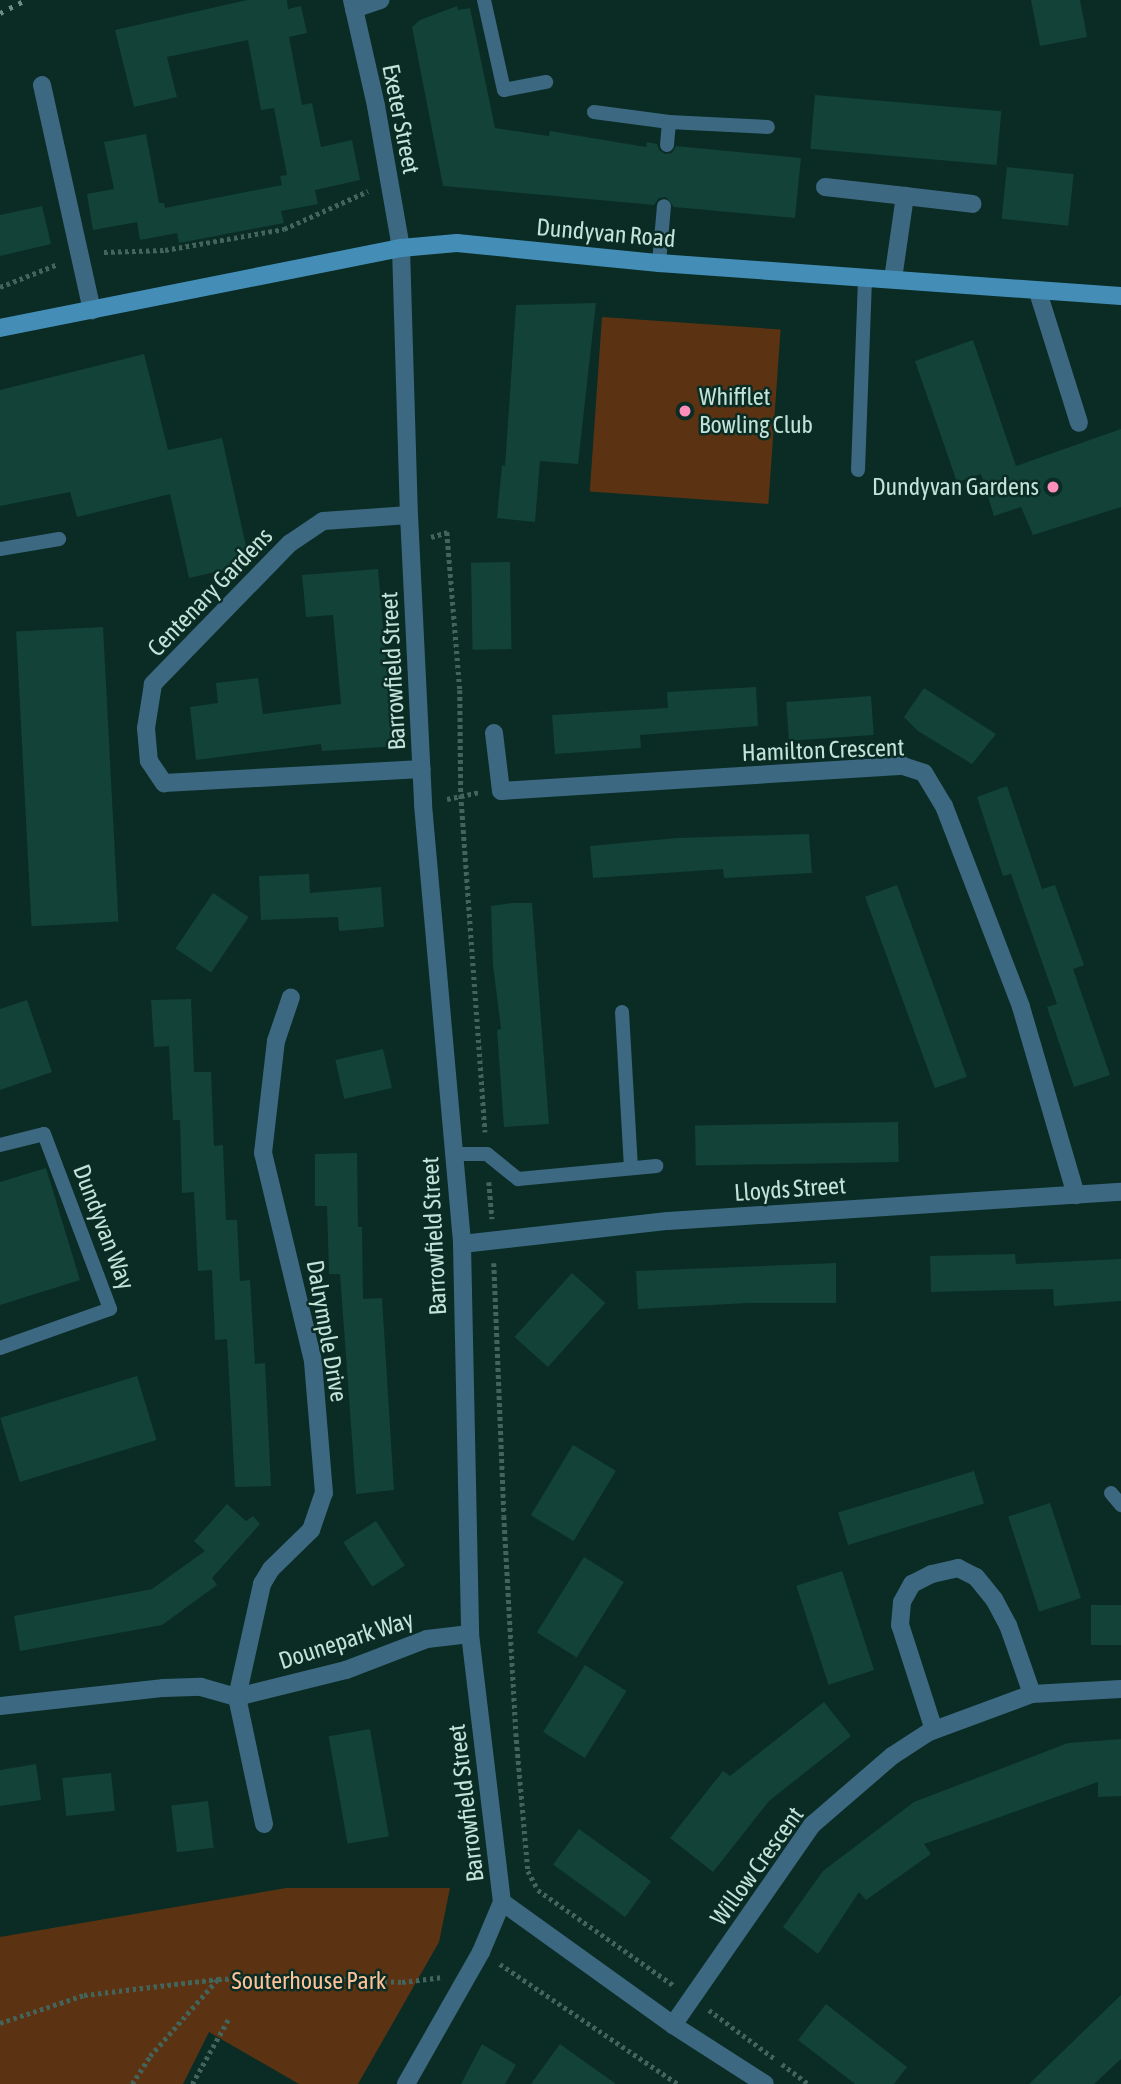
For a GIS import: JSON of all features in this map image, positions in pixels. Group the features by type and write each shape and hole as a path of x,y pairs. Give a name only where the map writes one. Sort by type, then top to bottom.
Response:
{"main road":[{"name":"Dundyvan Road","path":"0,328 401,248 457,243 659,263 1121,296"}],"street":[{"path":"353,4 380,0"},
{"name":"Exeter Street","path":"353,4 376,106 401,248"},
{"path":"42,85 92,311"},
{"path":"825,187 972,204"},
{"path":"893,279 905,196"},
{"name":"Barrowfield Street","path":"401,248 409,515 423,805 462,1244 470,1634 502,1902 673,2025 765,2084"},
{"path":"1038,292 1079,423"},
{"name":"Centenary Gardens","path":"409,515 323,522 290,543 153,684 146,728 149,761 164,783 422,769"},
{"path":"494,733 501,791"},
{"name":"Hamilton Crescent","path":"501,791 903,766 924,773 944,806 1021,1007 1076,1195"},
{"name":"Dalrymple Drive","path":"237,1697 262,1584 271,1569 311,1530 324,1493 313,1361 262,1153 276,1041 291,998"},
{"name":"Lloyds Street","path":"462,1244 668,1221 1121,1192"},
{"path":"934,1730 900,1625 902,1602 912,1584 932,1574 958,1568 976,1577 994,1598 1008,1625 1032,1694"},
{"name":"Dounepark Way","path":"0,1706 164,1688 201,1687 237,1697 346,1670 427,1639 470,1634"},
{"name":"Willow Crescent","path":"673,2025 812,1825 892,1756 934,1730 1032,1694 1121,1689"},
{"path":"237,1697 264,1824"},
{"path":"406,2084 481,1952 502,1902"}],"lane":[{"path":"484,0 504,90 546,82"},
{"path":"594,112 669,122 768,127"},
{"path":"667,145 669,122"},
{"path":"659,263 664,206"},
{"path":"858,470 865,277"},
{"path":"0,548 59,539"},
{"path":"622,1012 631,1168"},
{"name":"Dundyvan Way","path":"0,1145 44,1134 110,1310 0,1348"},
{"path":"455,1154 487,1154 518,1179 656,1166"},
{"path":"1111,1493 1121,1505"}],"path":[{"path":"0,287 79,255 165,250 284,229 388,182"},
{"path":"411,545 447,532 460,690 461,795 494,1241 504,1530 527,1871 538,1891 694,1998 809,2084"},
{"path":"423,805 461,795 501,791"},
{"path":"481,1952 678,2084"},
{"path":"0,2023 84,1995 218,1979 293,1977 402,1982 470,1972"},
{"path":"132,2084 150,2056 218,1979"},
{"path":"192,2084 229,2018"}],"green space":[{"name":"Whifflet Bowling Club","path":"602,317 781,329 768,504 590,492"},
{"name":"Souterhouse Park","path":"286,1888 450,1888 439,1942 358,2084 299,2084 209,2032 183,2084 0,2084 0,1937"}],"building":[{"path":"247,0 287,0 288,9 301,6 307,33 289,37 302,105 312,103 321,147 352,140 360,180 315,190 318,204 281,211 284,223 179,243 177,233 140,240 137,222 93,230 87,194 114,189 104,142 146,134 159,203 164,203 165,208 282,185 280,176 287,175 274,108 261,110 248,40 167,57 177,97 134,107 115,30"},
{"path":"1031,0 1080,0 1087,37 1040,46"},
{"path":"457,6 458,10 470,8 495,128 549,136 550,131 646,147 647,142 657,144 659,150 665,154 672,153 676,146 801,158 795,218 674,207 666,197 659,198 654,205 443,186 412,27 420,20"},
{"path":"815,95 1001,111 997,165 810,149"},
{"path":"1007,167 1074,174 1068,226 1002,219"},
{"path":"42,206 51,244 0,256 0,215"},
{"path":"596,303 578,464 540,461 535,522 497,518 502,465 505,466 516,305"},
{"path":"973,340 1016,466 1121,429 1121,507 1033,535 1021,507 994,516 981,474 957,482 915,361"},
{"path":"144,354 168,450 222,438 250,564 189,578 170,494 77,517 70,492 0,506 0,390"},
{"path":"510,562 512,649 473,650 471,563"},
{"path":"378,569 389,694 395,694 398,746 322,751 321,744 196,760 190,707 218,703 216,683 258,678 263,714 341,704 333,615 306,617 302,575"},
{"path":"103,627 118,922 32,926 16,632"},
{"path":"756,687 758,726 640,735 641,748 555,754 552,715 668,708 667,692"},
{"path":"924,688 996,734 972,764 918,731 904,717"},
{"path":"871,696 874,735 789,741 786,702"},
{"path":"1007,786 1042,889 1055,885 1084,965 1073,969 1110,1075 1074,1087 1047,1007 1057,1004 1011,874 1003,876 977,797"},
{"path":"809,834 812,873 724,878 723,869 593,878 590,846 677,838"},
{"path":"309,874 310,893 381,887 384,927 339,931 338,917 261,920 259,876"},
{"path":"897,885 967,1077 935,1088 865,897"},
{"path":"213,893 249,917 211,973 176,949"},
{"path":"532,903 549,1124 504,1127 497,1030 501,1029 493,965 491,906"},
{"path":"191,999 194,1072 211,1072 214,1146 223,1145 226,1220 237,1220 240,1281 250,1280 255,1364 265,1363 271,1486 235,1487 227,1339 215,1340 212,1270 198,1271 194,1192 182,1193 180,1120 173,1120 169,1046 154,1047 151,1000"},
{"path":"27,1000 52,1072 0,1090 0,1009"},
{"path":"383,1049 392,1088 344,1099 335,1060"},
{"path":"898,1122 899,1162 696,1166 695,1126"},
{"path":"357,1153 363,1299 382,1298 394,1490 356,1494 340,1274 329,1274 327,1206 315,1206 315,1154"},
{"path":"46,1168 80,1280 0,1305 0,1182"},
{"path":"1015,1254 1016,1264 1121,1259 1121,1301 1054,1306 1053,1289 931,1292 930,1256"},
{"path":"836,1263 836,1303 748,1303 638,1309 636,1271"},
{"path":"572,1273 605,1303 548,1367 514,1337"},
{"path":"137,1376 157,1440 20,1482 0,1418"},
{"path":"573,1445 616,1471 574,1541 531,1515"},
{"path":"974,1471 984,1504 848,1545 838,1513"},
{"path":"1050,1503 1081,1598 1039,1612 1008,1517"},
{"path":"227,1504 246,1521 253,1516 260,1524 212,1578 217,1585 162,1625 20,1651 14,1616 152,1589 205,1551 194,1541"},
{"path":"376,1521 405,1565 372,1587 343,1542"},
{"path":"584,1557 624,1582 577,1657 537,1632"},
{"path":"842,1571 874,1670 828,1685 796,1586"},
{"path":"1091,1605 1121,1605 1121,1645 1091,1645"},
{"path":"585,1665 627,1691 585,1758 543,1732"},
{"path":"824,1702 851,1736 769,1801 713,1872 670,1838 723,1771 730,1776"},
{"path":"370,1729 389,1836 348,1844 329,1736"},
{"path":"1121,1739 1121,1796 1098,1797 1098,1782 924,1844 931,1854 866,1900 859,1892 818,1954 783,1927 823,1871 914,1802 1068,1743"},
{"path":"36,1764 41,1800 0,1806 0,1770"},
{"path":"111,1773 115,1811 66,1816 62,1778"},
{"path":"208,1801 214,1848 177,1852 171,1806"},
{"path":"579,1829 651,1881 625,1917 553,1865"},
{"path":"1121,1995 1121,2059 1094,2084 1029,2084"},
{"path":"826,2004 907,2067 894,2084 855,2084 798,2040"},
{"path":"482,2044 516,2065 505,2084 461,2084"},
{"path":"560,2044 578,2057 616,2084 531,2084"}],"railway":[{"path":"0,13 25,0"}],"place":[{"name":"Whifflet Bowling Club","path":"685,411"},
{"name":"Dundyvan Gardens","path":"1053,487"}]}
